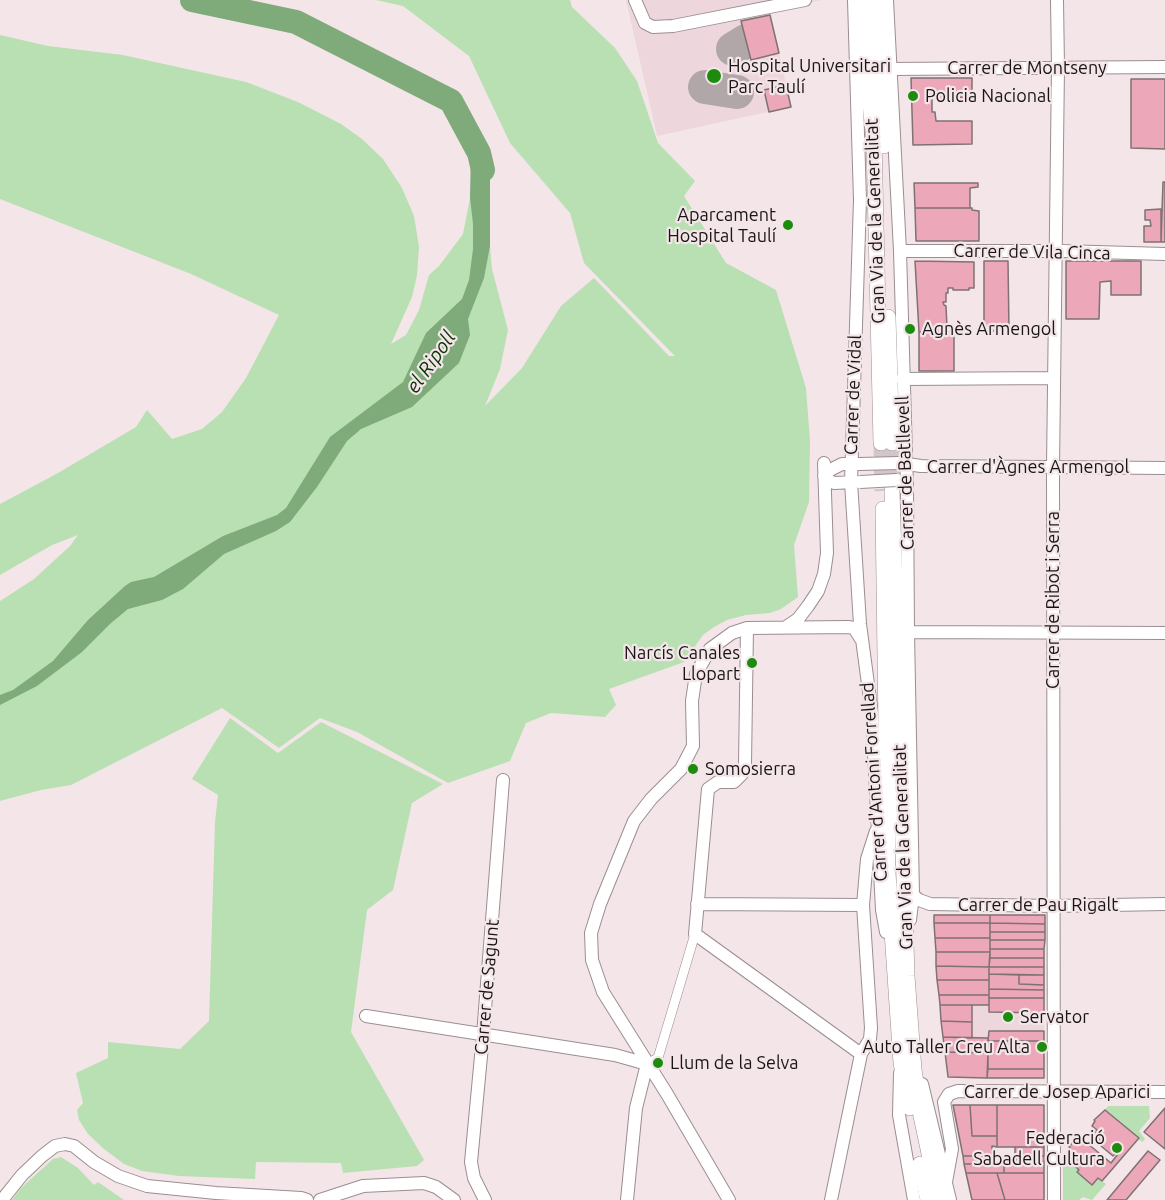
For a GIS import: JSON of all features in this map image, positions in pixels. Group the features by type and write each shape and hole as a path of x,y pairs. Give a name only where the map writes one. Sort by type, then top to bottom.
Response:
{"street":[{"path":"635,0 645,23 653,27 673,26 806,0"},
{"name":"Carrer de Vidal","path":"852,502 855,482 860,168 854,0"},
{"name":"Gran Via de la Generalitat","path":"864,0 868,85 874,140 886,443 879,0"},
{"name":"Carrer de Batllevell","path":"887,0 900,251 903,463 895,488 908,632 914,894 906,945"},
{"name":"Carrer de Ribot i Serra","path":"1054,1200 1053,378 1057,0"},
{"name":"Carrer de Montseny","path":"889,69 1165,67"},
{"name":"Carrer de Vila Cinca","path":"900,251 1165,254"},
{"path":"902,379 1053,378"},
{"name":"Carrer d'Àgnes Armengol","path":"824,469 855,464 903,463 921,466 1165,468"},
{"path":"824,469 828,480 834,483 855,482 895,488"},
{"path":"786,627 798,619 808,606 818,591 824,574 827,553 824,469"},
{"name":"Gran Via de la Generalitat","path":"895,488 908,1066 939,1200"},
{"name":"Gran Via de la Generalitat","path":"895,488 888,873 897,989 928,1200"},
{"name":"Carrer d'Antoni Forrellad","path":"852,502 862,640 872,714 882,910 897,989"},
{"path":"729,1200 603,992 592,960 591,933 600,904 634,820 681,769 693,746 692,701 696,674 710,649 732,633 747,628 851,627 857,631 862,640"},
{"path":"366,1016 615,1055 647,1064 658,1058 695,934 708,789 718,782 734,782 742,774 745,764 747,628"},
{"path":"908,632 1165,633"},
{"name":"Carrer de Sagunt","path":"482,1196 474,1178 471,1162 503,780"},
{"path":"831,1200 861,1054 870,1039 863,905 867,859 878,821"},
{"name":"Carrer de Pau Rigalt","path":"914,894 919,900 930,904 1054,906 1165,904"},
{"path":"698,904 863,905"},
{"path":"695,934 861,1054"},
{"path":"627,1200 636,1108 647,1064"},
{"path":"908,1066 924,1093 950,1200"},
{"path":"908,1066 898,1092 899,1115 914,1200"},
{"name":"Carrer de Josep Aparici","path":"946,1182 952,1149 944,1102 949,1094 958,1091 1054,1090 1165,1092"},
{"path":"2,1200 22,1175 42,1156 55,1146 69,1144 118,1176 147,1186 299,1199"},
{"path":"320,1200 363,1186 424,1184 445,1192 454,1200"},
{"path":"261,1194 276,1200"}],"shaded area":[{"path":"376,0 570,0 572,7 615,48 637,81 658,143 695,181 684,196 726,263 776,290 806,388 810,441 809,502 794,545 798,597 781,609 770,613 746,615 727,620 703,635 684,662 609,689 616,705 605,717 551,713 526,723 510,761 448,783 357,732 320,718 279,748 222,708 71,785 0,801 0,601 34,579 70,546 78,535 52,545 0,575 0,504 136,427 147,410 172,439 202,429 222,412 246,378 279,315 191,274 0,199 0,35 48,46 123,55 246,82 298,102 341,124 362,139 383,159 402,188 414,216 419,247 417,275 412,297 391,344 406,335 419,310 429,275 439,266 463,234 470,198 490,246 492,269 508,330 500,369 485,406 522,368 561,306 594,278 669,356 675,356 584,263 570,213 510,143 469,56 403,6"},
{"name":"Hospital Universitari Parc Taulí","path":"626,0 821,0 770,13 791,107 657,136"},
{"path":"230,718 278,753 321,722 443,784 412,803 393,890 367,910 351,1032 424,1160 417,1166 343,1173 341,1163 256,1162 255,1179 179,1176 142,1171 124,1164 104,1149 88,1134 79,1120 77,1110 83,1103 76,1073 108,1058 108,1042 180,1049 209,1021 215,822 218,795 192,779"},
{"name":"Servator","path":"972,1005 989,1005 989,1012 1044,1013 1044,1031 989,1031 988,1038 972,1038"},
{"path":"1108,1106 1149,1106 1150,1118 1139,1131 1145,1139 1142,1142 1105,1110"},
{"path":"1063,1154 1068,1154 1073,1158 1070,1162 1079,1170 1106,1184 1092,1200 1083,1197 1079,1200 1063,1200"},
{"path":"61,1157 78,1168 94,1185 98,1182 124,1200 12,1200 21,1188 53,1159"}],"water":[{"path":"468,135 482,155 490,180 490,246 484,278 468,319 470,335 459,363 412,407 361,429 347,441 317,487 290,522 276,531 224,554 183,589 162,600 128,609 82,652 37,686 0,705 0,695 13,690 53,661 88,620 125,586 131,582 154,577 223,536 277,515 286,508 330,437 403,382 426,333 462,299 469,280 473,224 470,198 471,150"}],"building":[{"path":"770,15 779,53 751,60 741,21"},
{"path":"911,78 972,78 972,97 936,100 936,97 932,97 932,112 935,112 936,121 972,121 972,144 913,145"},
{"path":"1131,79 1165,79 1165,149 1131,148"},
{"path":"786,85 791,107 769,112 764,90"},
{"path":"1163,182 1165,182 1165,242 1161,242"},
{"path":"914,183 978,183 978,187 970,188 970,208 915,208"},
{"path":"915,208 972,208 972,210 979,211 979,241 916,241"},
{"path":"1161,209 1161,242 1144,242 1144,226 1151,226 1150,220 1145,220 1145,210"},
{"path":"915,261 974,262 974,288 953,290 953,288 948,288 946,302 943,302 946,306 947,328 944,328 944,332 919,332"},
{"path":"984,261 1008,261 1009,331 984,331"},
{"path":"1066,261 1141,261 1141,295 1111,295 1111,281 1100,282 1099,319 1066,319"},
{"path":"954,331 954,371 919,371 919,332"},
{"path":"934,915 990,915 990,923 934,923"},
{"path":"990,915 1045,915 1045,924 990,923"},
{"path":"934,923 990,923 990,938 935,938"},
{"path":"990,923 1045,924 1045,932 990,932"},
{"path":"990,932 1045,932 1045,940 990,940"},
{"path":"935,938 990,938 990,952 936,952"},
{"path":"990,940 1045,940 1044,949 990,949"},
{"path":"990,949 1044,949 1044,958 990,958"},
{"path":"936,952 990,952 989,967 936,966"},
{"path":"990,958 1044,958 1044,967 989,967"},
{"path":"936,966 989,967 989,980 937,980"},
{"path":"989,967 1044,967 1044,975 989,974"},
{"path":"989,974 1019,975 1019,984 1044,985 1044,990 989,989"},
{"path":"1019,975 1044,975 1044,985 1019,984"},
{"path":"937,980 989,980 989,995 939,995"},
{"path":"989,989 1044,990 1044,998 989,998"},
{"path":"939,995 989,995 989,1005 940,1005"},
{"path":"989,998 1044,998 1044,1013 989,1012"},
{"path":"940,1005 972,1005 972,1022 941,1021"},
{"path":"941,1021 972,1022 972,1038 943,1037"},
{"path":"989,1031 1044,1031 1044,1041 988,1041"},
{"path":"943,1037 988,1038 988,1053 945,1052"},
{"path":"988,1041 1044,1041 1044,1069 988,1069"},
{"path":"945,1052 988,1053 987,1078 948,1077"},
{"path":"988,1069 1044,1069 1044,1078 987,1078"},
{"path":"953,1105 970,1105 972,1136 997,1136 997,1147 992,1146 992,1156 963,1156"},
{"path":"970,1105 997,1105 997,1136 972,1136"},
{"path":"997,1105 1044,1105 1044,1147 997,1147"},
{"path":"1165,1108 1165,1149 1144,1132"},
{"name":"Federació Sabadell Cultura","path":"1105,1110 1139,1138 1102,1181 1098,1178 1092,1185 1077,1172 1079,1170 1070,1161 1073,1158 1068,1154 1071,1149 1069,1147 1081,1138 1111,1163 1121,1150 1113,1156 1101,1146 1103,1143 1093,1134 1097,1130 1092,1126 1094,1120"},
{"path":"1015,1147 1044,1147 1044,1156 1015,1156"},
{"path":"1148,1151 1160,1160 1126,1200 1107,1200"},
{"path":"963,1156 984,1156 986,1164 964,1164"},
{"path":"1004,1156 1014,1156 1010,1158 1010,1162 1013,1162 1017,1156 1044,1156 1044,1164 1004,1164"},
{"path":"964,1164 1004,1164 1004,1173 966,1173"},
{"path":"1004,1164 1044,1164 1044,1173 1004,1173"},
{"path":"966,1173 997,1173 1005,1200 972,1200"},
{"path":"997,1173 1044,1173 1044,1200 1005,1200"}],"waterway":[{"name":"el Ripoll","path":"192,0 296,22 451,101 479,153 483,170"}],"taxiway":[{"path":"733,49 746,41"},
{"path":"705,87 737,92"}],"tunnel":[{"path":"881,443 882,491"},
{"path":"892,443 892,491"}],"place":[{"name":"Hospital Universitari Parc Taulí","path":"714,76"},
{"name":"Policia Nacional","path":"913,96"},
{"name":"Aparcament Hospital Taulí","path":"788,225"},
{"name":"Agnès Armengol","path":"910,329"},
{"name":"Narcís Canales Llopart","path":"752,663"},
{"name":"Somosierra","path":"693,769"},
{"name":"Servator","path":"1008,1017"},
{"name":"Auto Taller Creu Alta","path":"1042,1047"},
{"name":"Llum de la Selva","path":"658,1063"},
{"name":"Federació Sabadell Cultura","path":"1117,1148"}]}
